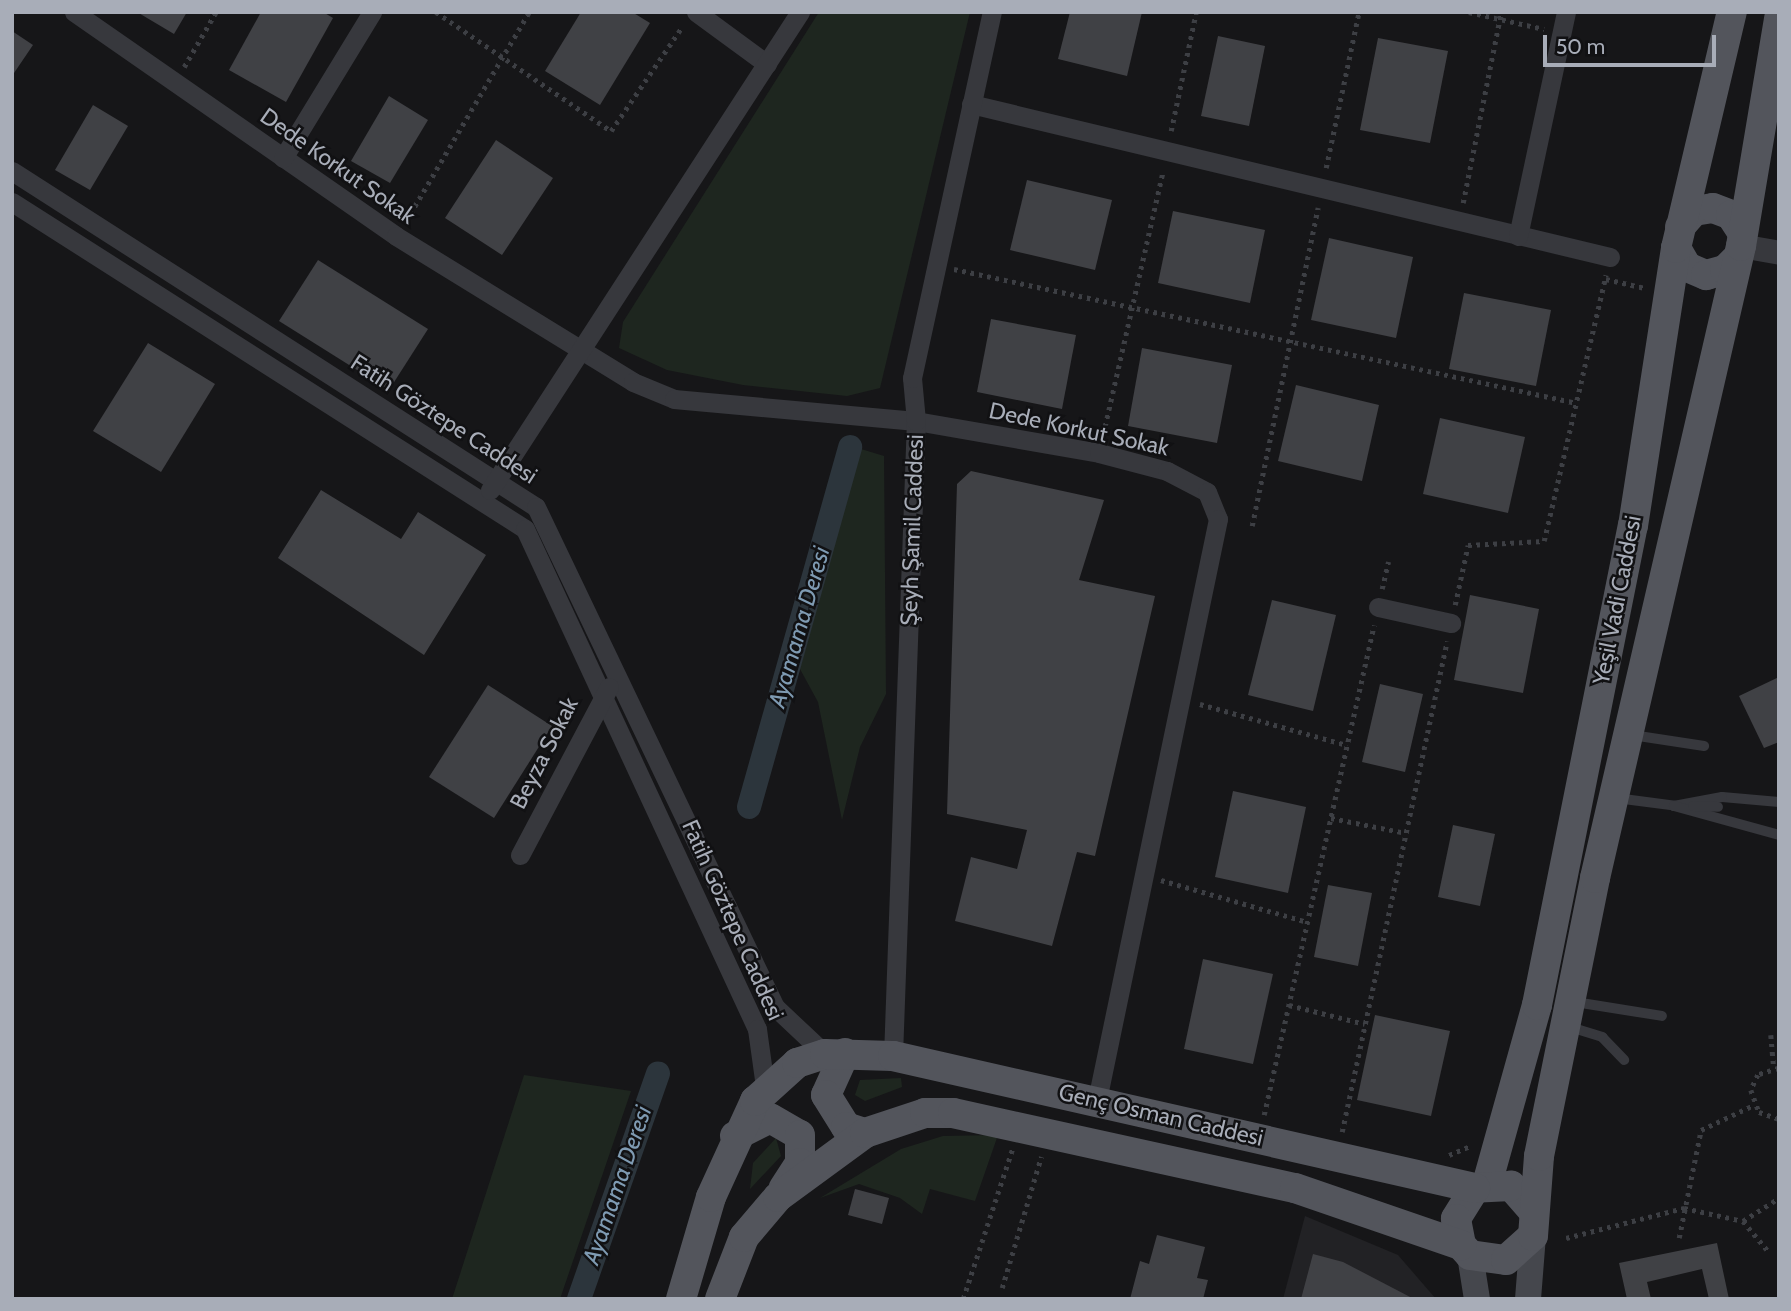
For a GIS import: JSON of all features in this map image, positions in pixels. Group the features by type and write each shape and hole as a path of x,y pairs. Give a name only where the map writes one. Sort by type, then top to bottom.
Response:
{"main road":[{"name":"Yeşil Vadi Caddesi","path":"1481,1186 1542,978 1633,526 1678,237 1731,12"},
{"name":"Yeşil Vadi Caddesi","path":"1528,1299 1534,1224 1568,1013 1626,734 1740,245 1779,18"},
{"path":"1713,208 1731,215 1740,245 1725,271 1706,275 1687,267 1678,237 1694,211 1713,208"},
{"path":"681,1299 735,1136 765,1087 797,1063 835,1053 826,1095 846,1127 864,1133"},
{"name":"Genç Osman Caddesi","path":"835,1053 893,1056 1481,1186"},
{"name":"Genç Osman Caddesi","path":"864,1133 894,1118 953,1113 1295,1188 1465,1250"},
{"path":"720,1299 744,1237 778,1197 800,1163 800,1135 770,1118 735,1136"},
{"path":"778,1197 864,1133"},
{"path":"1465,1250 1506,1261 1534,1224 1521,1192 1481,1186 1459,1207 1465,1250 1477,1299"}],"street":[{"name":"Dede Korkut Sokak","path":"74,12 396,236 579,353 674,399 916,421 1099,453 1167,471 1207,492 1218,519 1140,874 1097,1100"},
{"path":"283,158 372,12"},
{"path":"483,502 800,12"},
{"name":"Şeyh Şamil Caddesi","path":"893,1056 916,421 912,378 992,12"},
{"path":"1518,236 1566,12"},
{"path":"690,18 767,64"},
{"path":"971,104 1611,257"},
{"name":"Fatih Göztepe Caddesi","path":"12,172 536,507 775,1007 835,1053"},
{"name":"Fatih Göztepe Caddesi","path":"12,202 525,528 757,1029 765,1087"},
{"path":"1740,245 1779,253"},
{"path":"1378,607 1451,623"},
{"name":"Beyza Sokak","path":"520,855 602,691 619,681"}],"lane":[{"path":"1626,734 1704,746"},
{"path":"1674,806 1722,796 1779,802"},
{"path":"1612,798 1674,806 1718,807"},
{"path":"1674,806 1779,835"},
{"path":"1568,1013 1662,1016"},
{"path":"1568,1013 1602,1037 1624,1060"}],"path":[{"path":"175,82 216,12"},
{"path":"436,12 611,131 690,18"},
{"path":"396,236 529,12"},
{"path":"1099,453 1196,12"},
{"path":"1252,526 1359,12"},
{"path":"1469,12 1561,33"},
{"path":"1459,221 1502,12"},
{"path":"1341,1136 1468,545 1544,541 1611,257"},
{"path":"936,265 1577,402"},
{"path":"1605,279 1655,290"},
{"path":"1263,1119 1388,562"},
{"path":"1179,698 1347,745"},
{"path":"1331,818 1406,833"},
{"path":"1140,874 1307,922"},
{"path":"1289,1005 1365,1024"},
{"path":"1754,1105 1753,1082 1776,1067 1771,1035"},
{"path":"1754,1105 1779,1119"},
{"path":"1679,1238 1701,1130 1754,1105"},
{"path":"1249,1116 1276,1122"},
{"path":"1328,1133 1353,1139"},
{"path":"1441,1157 1470,1146 1477,1135"},
{"path":"963,1299 1014,1144"},
{"path":"1002,1288 1035,1176"},
{"path":"1743,1221 1779,1198"},
{"path":"1566,1238 1684,1208 1743,1221 1769,1252"}],"shaded area":[{"path":"819,12 970,12 880,388 847,396 743,385 667,370 619,348 623,322"},
{"path":"861,449 884,456 886,694 860,747 842,820 818,702 800,669"},
{"path":"524,1075 631,1091 560,1299 452,1299"},
{"path":"901,1078 902,1087 865,1101 855,1095 860,1080"},
{"path":"998,1135 975,1201 930,1189 922,1214 900,1198 859,1184 820,1198 901,1149 943,1136"},
{"path":"776,1138 781,1156 750,1189 753,1163"},
{"path":"1305,1216 1398,1255 1436,1299 1283,1299"}],"building":[{"path":"137,12 187,12 174,34"},
{"path":"261,12 323,12 333,18 286,102 229,70"},
{"path":"581,12 632,12 650,23 600,105 545,71"},
{"path":"1070,12 1142,12 1127,76 1058,59"},
{"path":"12,31 33,45 12,76"},
{"path":"1218,36 1265,46 1249,126 1201,116"},
{"path":"1378,38 1448,51 1430,143 1360,130"},
{"path":"389,96 428,120 390,183 351,161"},
{"path":"93,105 128,126 90,190 55,170"},
{"path":"496,140 553,178 502,255 445,218"},
{"path":"1027,180 1112,200 1095,270 1010,250"},
{"path":"1173,211 1265,230 1250,303 1158,283"},
{"path":"1329,238 1413,257 1396,338 1311,320"},
{"path":"318,260 428,329 389,390 279,321"},
{"path":"1464,293 1551,310 1536,386 1449,369"},
{"path":"991,319 1076,335 1062,409 977,392"},
{"path":"148,343 215,384 161,472 93,431"},
{"path":"1142,348 1232,365 1217,443 1128,426"},
{"path":"1296,385 1379,405 1362,481 1278,461"},
{"path":"1440,418 1525,437 1508,513 1423,494"},
{"path":"971,471 1104,500 1079,580 1155,596 1095,856 1077,852 1052,946 955,921 971,857 1017,869 1027,830 947,814 957,484"},
{"path":"321,490 401,539 418,512 486,555 424,655 278,558"},
{"path":"1470,595 1539,609 1523,693 1454,680"},
{"path":"1272,600 1336,615 1313,711 1248,695"},
{"path":"1779,677 1779,742 1764,748 1739,696"},
{"path":"1380,684 1423,694 1405,772 1362,762"},
{"path":"488,685 552,726 494,818 429,777"},
{"path":"1233,791 1306,807 1288,893 1215,877"},
{"path":"1453,825 1495,834 1480,906 1438,897"},
{"path":"1328,885 1372,893 1358,966 1314,957"},
{"path":"1203,959 1273,974 1253,1064 1184,1049"},
{"path":"1375,1015 1450,1031 1431,1116 1357,1100"},
{"path":"855,1189 889,1198 882,1224 848,1215"},
{"path":"1157,1235 1205,1247 1197,1278 1208,1280 1203,1299 1130,1299 1140,1261 1149,1264"},
{"path":"1717,1243 1729,1299 1709,1299 1702,1269 1647,1282 1651,1299 1627,1299 1619,1263"},
{"path":"1313,1254 1343,1262 1414,1299 1301,1299"}],"waterway":[{"name":"Ayamama Deresi","path":"749,807 850,447"},
{"name":"Ayamama Deresi","path":"579,1299 658,1073"}]}
